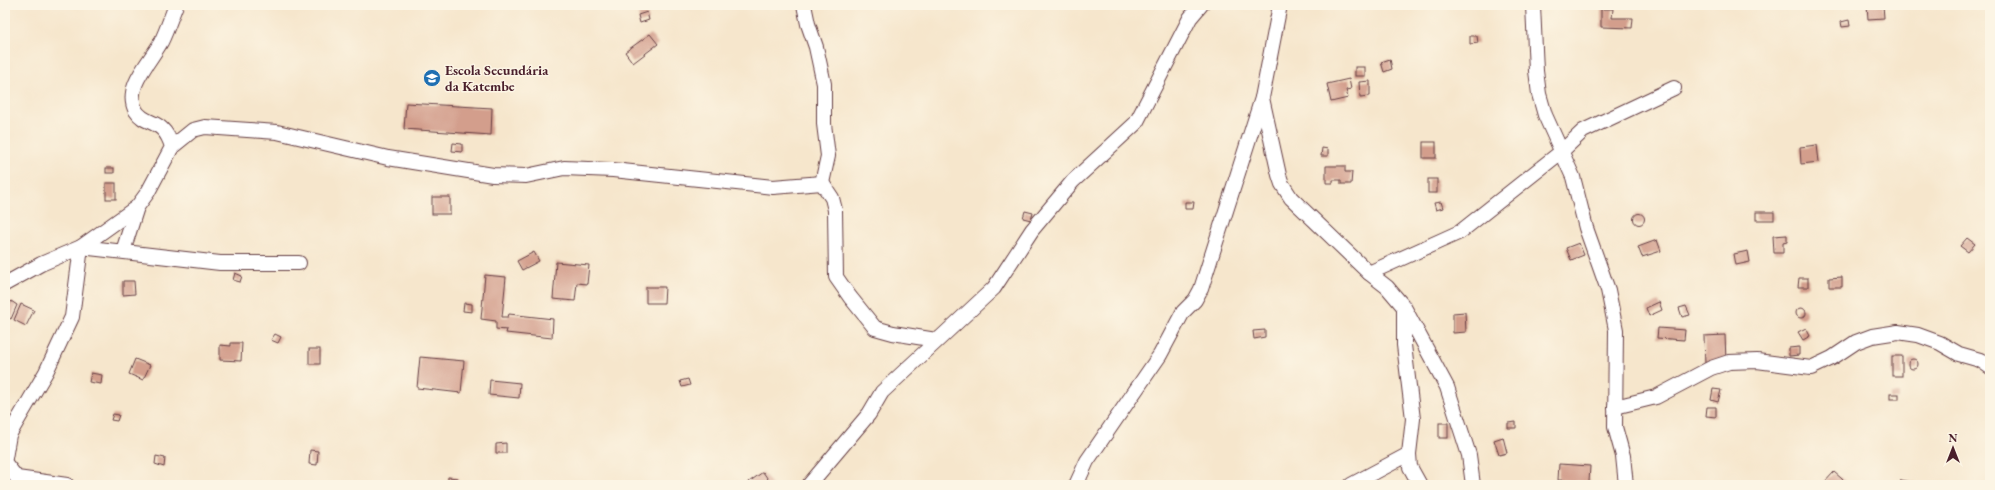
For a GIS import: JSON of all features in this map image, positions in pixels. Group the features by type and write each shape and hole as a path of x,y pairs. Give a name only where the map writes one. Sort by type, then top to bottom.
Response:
{"street":[{"path":"172,147 164,130 137,113 132,102 136,83 161,42 176,5"},
{"path":"804,5 808,24 816,47 824,84 824,124 828,156 822,182 832,198 835,210 836,277 875,328 936,340"},
{"path":"809,485 869,414 882,392 936,340 994,288 1032,230 1073,181 1136,123 1190,18 1202,5"},
{"path":"1076,485 1087,461 1160,355 1183,312 1195,300 1202,289 1262,98 1280,5"},
{"path":"1533,5 1538,94 1545,115 1572,177 1586,228 1608,290 1616,330 1615,427 1623,456 1626,485"},
{"path":"1369,273 1460,232 1561,152 1583,131 1674,88"},
{"path":"1262,98 1282,184 1291,198 1314,222 1387,288 1404,306 1447,387 1469,455 1473,485"},
{"path":"5,284 41,264 81,247 137,207 148,192 172,147 193,130 205,126 277,132 388,158 494,175 526,176 564,168 614,170 773,187 822,182"},
{"path":"123,252 137,207"},
{"path":"81,247 220,263 298,263"},
{"path":"5,458 9,435 46,372 72,317 81,247"},
{"path":"1404,306 1404,345 1413,419 1409,454 1410,468 1420,485"},
{"path":"1615,407 1656,397 1673,390 1711,368 1729,362 1757,361 1811,368 1832,358 1856,342 1872,336 1898,332 1918,335 1940,343 1959,354 1980,360 1990,367"},
{"path":"1352,485 1409,454"},
{"path":"5,463 17,478 66,485"}],"building":[{"path":"1867,5 1883,5 1884,18 1868,19"},
{"path":"1601,9 1613,9 1612,18 1633,18 1632,28 1601,27"},
{"path":"647,12 649,20 640,23 638,15"},
{"path":"1849,20 1850,26 1842,27 1841,22"},
{"path":"650,34 658,44 633,63 625,52"},
{"path":"1470,36 1477,36 1478,43 1470,44"},
{"path":"1390,59 1392,69 1384,72 1381,62"},
{"path":"1355,67 1365,67 1365,76 1355,76"},
{"path":"1349,79 1351,89 1346,90 1348,98 1331,102 1327,84"},
{"path":"1370,81 1370,96 1360,97 1359,82"},
{"path":"406,103 492,108 491,135 404,129"},
{"path":"1423,142 1436,142 1436,158 1423,158"},
{"path":"453,143 462,144 462,152 452,151"},
{"path":"1817,145 1819,162 1801,164 1800,147"},
{"path":"1322,148 1328,149 1328,156 1321,156"},
{"path":"1326,166 1345,166 1345,172 1352,172 1351,184 1341,184 1341,180 1333,180 1333,183 1326,183"},
{"path":"106,168 114,168 114,173 106,173"},
{"path":"1428,179 1437,179 1437,193 1428,193"},
{"path":"106,183 116,183 116,199 106,199"},
{"path":"432,197 450,197 450,214 432,214"},
{"path":"1185,202 1194,202 1193,209 1185,209"},
{"path":"1441,202 1443,208 1436,210 1434,203"},
{"path":"1025,211 1033,213 1031,220 1023,218"},
{"path":"1756,212 1774,212 1774,220 1756,220"},
{"path":"1639,213 1643,215 1645,219 1643,223 1639,225 1635,223 1633,219 1635,215"},
{"path":"1787,235 1787,242 1783,243 1783,253 1774,253 1773,236"},
{"path":"1967,238 1975,244 1968,252 1960,246"},
{"path":"1657,240 1661,251 1642,257 1638,247"},
{"path":"1579,243 1584,255 1571,260 1566,248"},
{"path":"1748,251 1750,262 1736,265 1734,254"},
{"path":"534,252 539,261 522,270 517,261"},
{"path":"556,262 589,265 587,284 577,283 575,301 553,299"},
{"path":"235,273 242,276 240,282 233,280"},
{"path":"485,275 506,277 502,317 508,317 509,314 553,319 552,338 506,333 507,330 496,329 496,321 481,319"},
{"path":"1842,277 1842,287 1829,287 1829,278"},
{"path":"1799,278 1808,278 1808,287 1798,287"},
{"path":"123,281 134,281 135,294 123,295"},
{"path":"646,287 665,287 664,303 646,303"},
{"path":"11,301 17,305 11,319 5,316"},
{"path":"1659,302 1662,310 1649,316 1646,308"},
{"path":"464,303 472,304 472,312 463,311"},
{"path":"21,304 34,310 26,326 14,320"},
{"path":"1686,306 1690,315 1682,317 1679,308"},
{"path":"1801,308 1806,313 1801,318 1796,313"},
{"path":"1465,312 1466,332 1453,333 1453,313"},
{"path":"1658,328 1685,330 1684,340 1657,338"},
{"path":"1806,328 1810,336 1803,340 1798,332"},
{"path":"1265,330 1265,337 1254,339 1253,331"},
{"path":"275,334 281,337 278,343 271,340"},
{"path":"1725,335 1726,362 1705,363 1704,336"},
{"path":"231,343 242,343 241,361 220,360 220,345 231,346"},
{"path":"1799,347 1799,355 1789,356 1789,348"},
{"path":"309,349 320,349 320,364 309,364"},
{"path":"1892,356 1902,356 1902,376 1892,376"},
{"path":"420,357 464,361 461,393 417,388"},
{"path":"135,359 150,365 143,380 129,374"},
{"path":"1911,359 1915,359 1917,360 1917,368 1911,369 1908,366 1908,362"},
{"path":"91,373 102,375 101,384 89,382"},
{"path":"688,379 690,385 682,387 680,381"},
{"path":"490,380 520,383 519,398 489,395"},
{"path":"1713,389 1721,390 1718,402 1711,400"},
{"path":"1890,394 1899,394 1899,399 1890,399"},
{"path":"1707,407 1716,407 1716,417 1706,416"},
{"path":"113,414 119,415 117,421 111,420"},
{"path":"1516,422 1516,428 1508,428 1508,423"},
{"path":"1439,423 1448,423 1448,438 1439,438"},
{"path":"1503,437 1507,453 1499,455 1494,440"},
{"path":"506,443 506,453 496,453 496,444"},
{"path":"310,450 318,451 317,465 309,464"},
{"path":"156,456 165,458 164,467 155,464"},
{"path":"1559,464 1590,466 1589,482 1558,480"},
{"path":"763,472 772,485 746,484"},
{"path":"1834,472 1849,485 1822,485"},
{"path":"448,477 458,478 458,485 448,485"},
{"path":"1901,480 1917,483 1917,485 1900,485"}],"place":[{"name":"Escola Secundária da Katembe","path":"432,78"}]}
